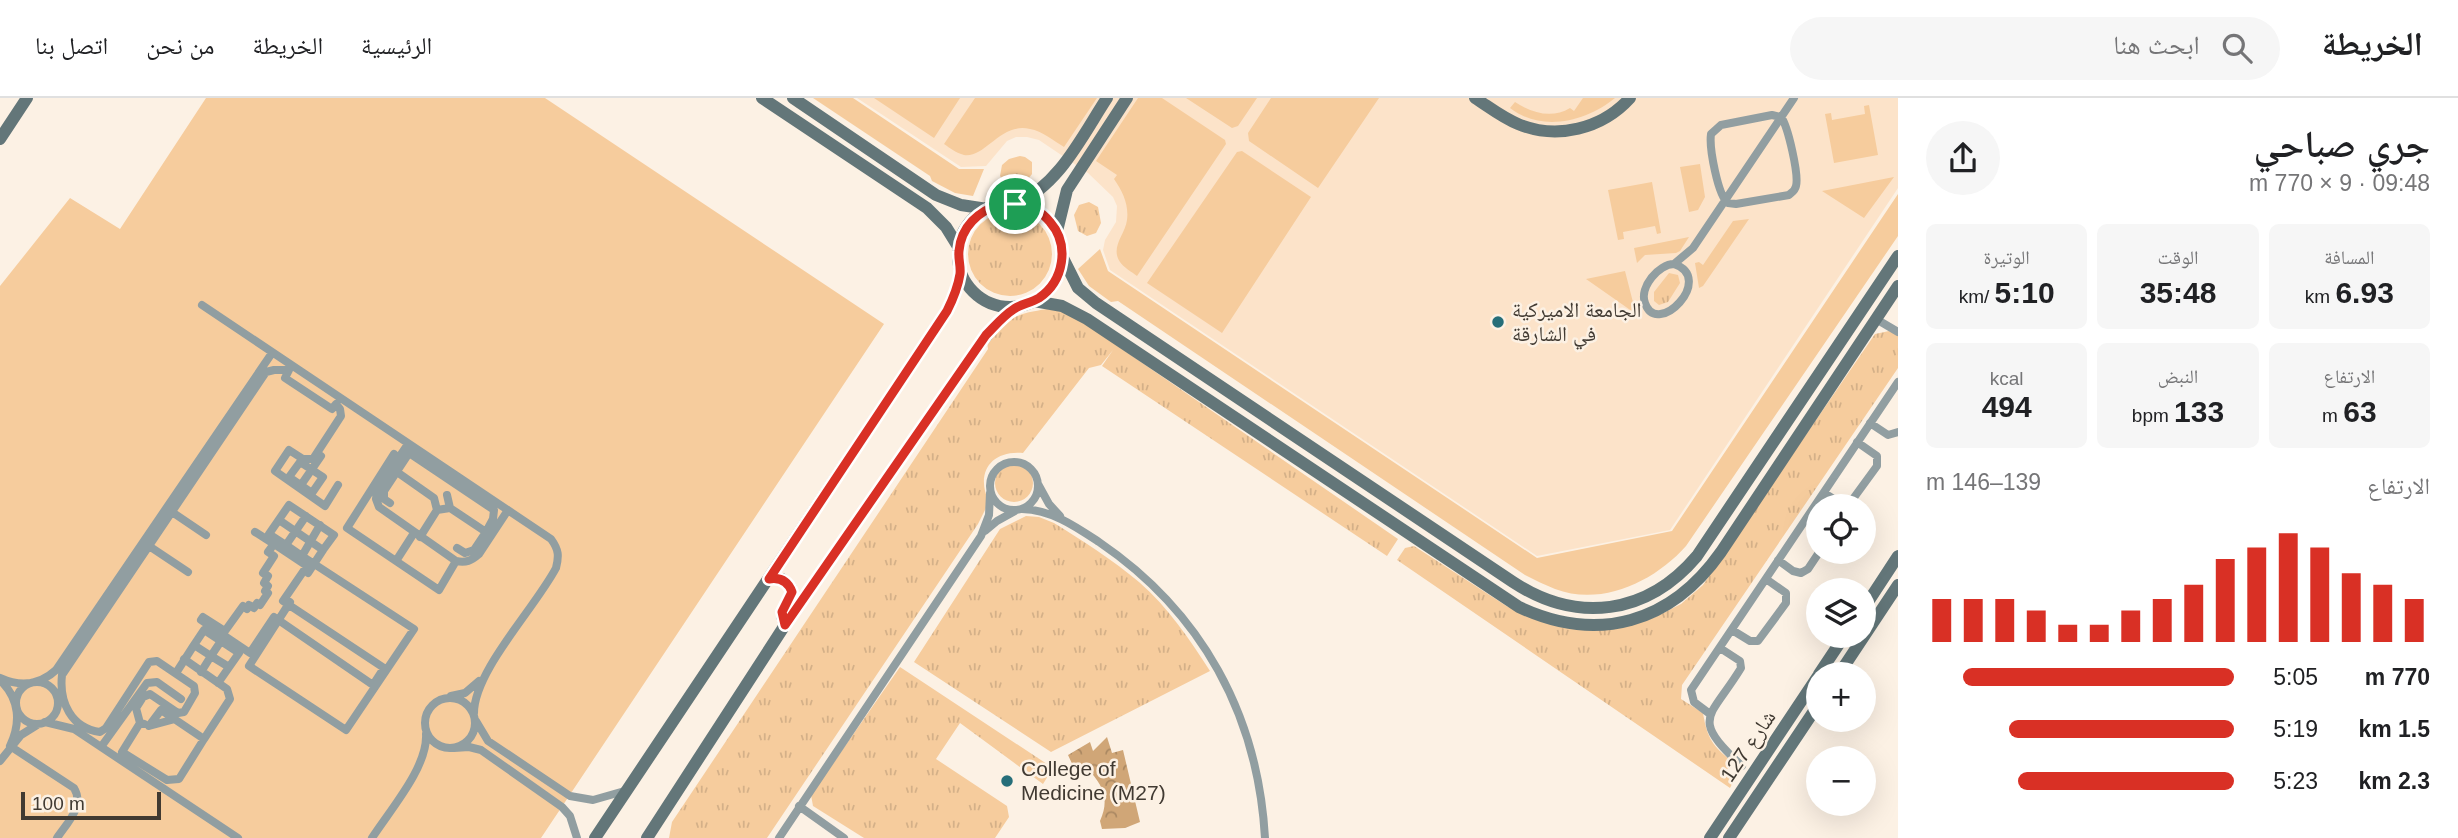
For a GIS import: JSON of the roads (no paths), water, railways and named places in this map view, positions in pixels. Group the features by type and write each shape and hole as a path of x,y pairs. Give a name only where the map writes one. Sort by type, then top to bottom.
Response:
{"street":[{"path":"0,139 27,98"},
{"path":"596,838 947,311 956,291 961,269 959,248 946,226 928,208 762,98"},
{"path":"793,98 936,195 961,205 988,209"},
{"path":"1015,204 1044,188 1107,98"},
{"path":"1127,98 1072,180 1063,201 1057,231 1062,256 1079,288 1096,303 1520,587 1559,604 1593,608 1619,606 1644,598 1673,581 1697,556 1898,256"},
{"path":"1475,98 1516,123 1549,131 1571,130 1591,125 1616,111 1630,98"},
{"path":"1693,248 1686,272 1689,281 1687,290 1673,310 1662,314 1651,311 1644,302 1646,288 1658,269 1674,264 1693,248 1794,98"},
{"path":"1772,115 1781,117 1786,125 1796,176 1794,190 1789,195 1736,204 1725,201 1721,194 1711,145 1714,130 1721,125 1772,115"},
{"path":"1058,171 1072,180"},
{"path":"959,248 968,225 988,209 1001,204 1015,204 1037,211 1057,231"},
{"path":"961,269 970,288 982,298 1001,306 1017,306 1034,301 1049,290 1056,280 1062,256"},
{"path":"1674,264 1686,272"},
{"path":"1034,301 1062,306 1087,318 1519,607 1574,625 1603,625 1649,614 1683,595 1710,568 1898,286"},
{"path":"202,305 508,510 557,547 558,557 550,579 485,674 474,699 475,729 467,741 428,756 372,838"},
{"path":"647,838 656,832 785,625 986,335 1017,306"},
{"path":"1876,319 1898,332"},
{"path":"0,679 16,684 47,678 64,659 272,352"},
{"path":"145,724 136,708 144,697 150,694 178,713 184,712 195,693 194,686 157,661 149,662 106,728 100,732 92,731 70,716 62,702 62,675 266,372 289,370 285,378 332,409 336,404 341,416 313,459 303,459 289,450 275,471 325,506 338,485"},
{"path":"1857,442 1877,456 1877,466 1850,503 1843,505 1824,493 1857,442 1898,382"},
{"path":"301,485 353,407"},
{"path":"1870,423 1888,435 1898,432"},
{"path":"1786,424 1800,433"},
{"path":"408,444 377,490 379,507 456,561 464,563 479,554 508,510"},
{"path":"390,503 384,499 384,491 409,453 494,510 493,519 474,550 465,553 457,548"},
{"path":"394,454 347,528 439,590 456,561"},
{"path":"300,462 312,469 323,477 312,493 289,477 300,462"},
{"path":"981,536 989,515 989,485 995,470 1009,463 1025,464 1036,475 1049,504 1064,521"},
{"path":"397,472 435,498 437,510"},
{"path":"779,838 981,536 997,521 1031,503 1037,494 1038,483"},
{"path":"435,498 447,495 455,484"},
{"path":"990,493 1000,506 1044,512 1108,548 1148,582 1183,620 1213,662 1248,733 1260,787 1265,838"},
{"path":"447,495 450,508"},
{"path":"279,520 269,534 314,564 414,629 346,730 249,666 288,604 314,564 323,550 334,535 289,505 279,520"},
{"path":"397,561 437,510 450,508 486,532"},
{"path":"172,513 206,535"},
{"path":"286,545 306,516"},
{"path":"279,520 323,550"},
{"path":"302,556 320,525"},
{"path":"1710,713 1694,702 1691,694 1766,579 1806,525"},
{"path":"255,532 274,544 307,566 283,601 384,668 373,685 274,617 250,653 201,620 203,617 225,631 243,606 247,608 250,605 254,608 257,603 260,606 268,593 265,591 268,586 264,583 268,576 263,573 274,556 268,552 274,544"},
{"path":"149,545 188,572"},
{"path":"1876,590 1898,556"},
{"path":"1779,560 1793,571 1801,573 1811,564"},
{"path":"769,579 782,579 789,584 792,592 782,612 785,625"},
{"path":"1732,630 1750,641 1758,641 1786,603 1786,593 1766,579"},
{"path":"1847,662 1898,585"},
{"path":"176,673 204,630 239,653 218,683"},
{"path":"201,672 221,641"},
{"path":"194,645 229,667"},
{"path":"1720,648 1740,661 1741,668 1710,713 1709,724 1718,742 1742,766"},
{"path":"64,659 56,682 58,698 67,722 238,838"},
{"path":"184,659 227,689 230,699 179,779 167,780 122,752 145,724 161,710 204,739"},
{"path":"418,768 425,753 425,720 432,705 447,697 465,693 485,674"},
{"path":"0,679 11,693 19,722 10,746"},
{"path":"58,698 44,683 33,682 21,690 17,709 26,720 74,729"},
{"path":"102,747 147,683 157,682 181,699"},
{"name":"شارع 127","path":"1710,838 1806,694"},
{"path":"447,697 463,701 488,741 570,796 593,800 628,790"},
{"path":"0,761 20,735 55,714 58,698"},
{"name":"شارع 127","path":"1729,838 1806,723"},
{"path":"425,728 436,744 481,750 562,807 570,816 577,838"},
{"path":"10,746 74,788 78,795 75,812 57,838"},
{"path":"799,806 842,838"}],"place":[{"name":"الجامعة الاميركية في الشارقة","path":"1498,322"},
{"name":"College of Medicine (M27)","path":"1007,781"}]}
